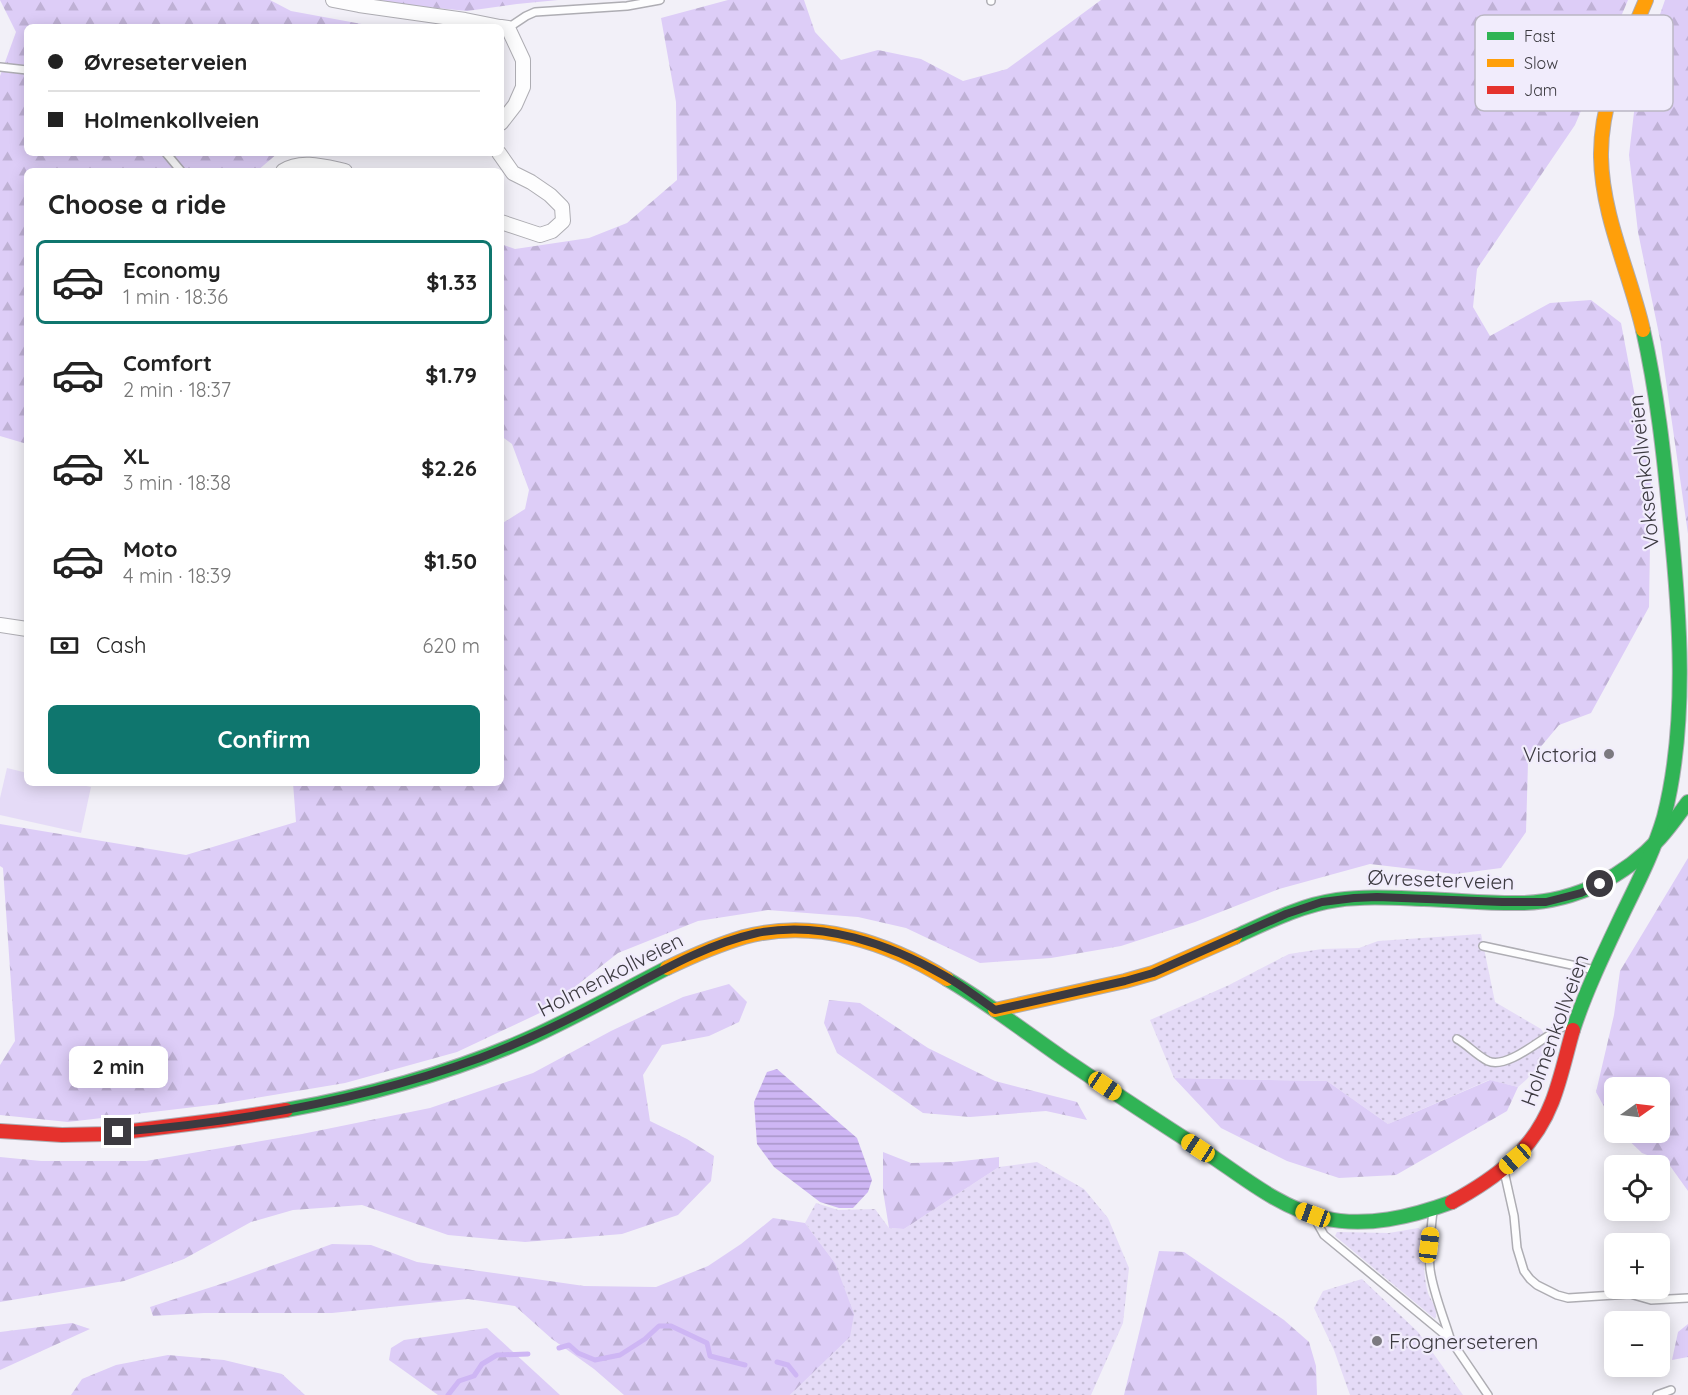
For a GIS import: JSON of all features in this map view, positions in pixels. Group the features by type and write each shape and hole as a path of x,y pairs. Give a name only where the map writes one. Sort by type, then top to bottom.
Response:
{"main road":[{"name":"Voksenkollveien","path":"1640,15 1646,0"},
{"name":"Voksenkollveien","path":"1606,111 1601,152 1602,167 1608,205 1637,306 1654,384 1674,553 1679,643 1677,741 1669,797 1656,842"},
{"name":"Øvreseterveien","path":"995,1010 1153,973 1286,914 1322,902 1377,897 1523,903 1546,902 1581,893 1616,875 1656,842 1688,802"},
{"name":"Holmenkollveien","path":"0,1131 84,1135 147,1130 273,1113 390,1086 463,1064 512,1045 574,1017 655,973 726,942 759,933 804,930 869,942 893,950 936,971 964,988 1063,1059 1294,1208 1313,1215 1339,1220 1390,1220 1433,1209 1476,1188 1504,1168 1529,1143 1546,1116 1561,1077 1577,1021 1597,971 1656,842"}],"street":[{"path":"333,0 487,24"},
{"path":"504,29 523,60 523,87 515,105 504,119"},
{"path":"501,156 513,173 550,195 562,207 563,221 552,231 540,235 504,223"},
{"path":"288,168 317,165 331,168"},
{"path":"0,625 24,629"}],"lane":[{"path":"504,27 535,12 627,6 660,0"},
{"path":"0,67 24,70"},
{"path":"168,156 178,168"},
{"path":"1483,946 1597,971"},
{"path":"1456,1039 1490,1062 1495,1062 1528,1050 1551,1034 1577,1021"},
{"path":"1504,1168 1521,1264 1530,1279 1537,1285 1568,1298 1630,1294 1651,1300 1688,1298"},
{"path":"1433,1209 1429,1245 1430,1268 1433,1286 1450,1339"},
{"path":"1313,1215 1324,1235 1450,1339 1488,1395"},
{"path":"1657,1395 1671,1390"}],"shaded area":[{"path":"7,768 24,772 24,786 91,787 81,833 0,815 0,798"},
{"path":"1481,934 1495,1002 1541,1029 1554,1048 1518,1087 1489,1080 1388,1124 1327,1081 1174,1078 1150,1020 1229,985 1289,954 1322,949 1359,948 1378,941"},
{"path":"777,1069 857,1138 872,1180 868,1192 853,1208 839,1208 820,1202 774,1167 757,1144 754,1102 767,1072"},
{"path":"1037,1162 1084,1189 1108,1218 1129,1268 1123,1323 1091,1395 790,1395 850,1337 835,1263 805,1223 816,1203 838,1210 875,1209 889,1228 904,1229 999,1167"},
{"path":"1418,1228 1423,1231 1425,1277 1428,1293 1435,1309 1435,1319 1335,1236 1337,1232 1389,1233"},
{"name":"Frognerseteren","path":"1362,1279 1418,1332 1463,1395 1350,1395 1334,1350 1314,1308 1323,1291"}],"green space":[{"path":"0,0 270,0 291,11 362,24 24,24 24,156 274,156 260,168 24,168 24,443 0,436 0,76 16,32"},
{"path":"379,0 558,0 467,11"},
{"path":"728,0 804,0 815,32 841,60 878,50 921,59 963,81 1007,69 1101,0 1628,0 1622,15 1475,15 1475,111 1581,111 1575,125 1477,269 1473,307 1490,336 1550,303 1591,300 1621,323 1651,481 1649,607 1591,713 1559,725 1528,762 1526,832 1501,868 1455,874 1370,864 1279,889 1195,922 1121,946 1051,958 980,963 906,928 858,917 768,910 698,921 618,953 544,1011 457,1052 345,1083 220,1104 68,1122 0,1115 0,1065 15,1041 3,868 0,866 0,824 186,855 296,822 293,786 504,786 504,522 525,509 529,490 512,444 504,438 504,245 515,249 589,238 627,223 677,180 676,102 661,18"},
{"path":"1665,0 1688,0 1688,534 1660,339 1638,232 1629,155 1634,111 1673,111 1673,15 1660,15"},
{"path":"1688,858 1688,1191 1670,1166 1670,1155 1647,1155 1632,1143 1670,1143 1670,1077 1604,1077 1604,1107 1596,1092 1614,1015 1620,971"},
{"path":"729,984 747,1002 739,1022 709,1036 662,1045 643,1075 650,1121 687,1139 714,1156 711,1181 678,1215 622,1234 525,1242 448,1235 362,1205 293,1210 251,1222 184,1259 124,1281 0,1302 0,1157 41,1161 146,1161 302,1134 430,1108 533,1073 611,1031 683,997"},
{"path":"829,1000 860,1003 928,1048 995,1081 1077,1102 1087,1120 1046,1111 970,1117 923,1113 837,1053 824,1023"},
{"path":"1174,1078 1327,1081 1388,1124 1490,1080 1518,1087 1507,1111 1396,1175 1339,1178 1287,1161 1221,1128"},
{"path":"883,1152 911,1163 953,1162 999,1157 999,1167 904,1229 889,1228 883,1191"},
{"path":"773,1218 805,1223 835,1263 854,1314 850,1337 790,1395 624,1395 594,1369 552,1339 515,1306 468,1299 332,1313 204,1313 153,1316 150,1307 332,1244 371,1245 417,1262 584,1286 656,1287 708,1266 741,1244"},
{"path":"1159,1251 1184,1252 1284,1320 1309,1342 1316,1366 1317,1395 1124,1395"},
{"path":"72,1323 90,1329 0,1370 0,1332"},
{"path":"1688,1324 1688,1357 1672,1360 1678,1332"},
{"path":"487,1328 560,1395 438,1395 389,1360 391,1348 404,1340"},
{"path":"168,1355 224,1360 282,1374 305,1395 71,1395 82,1379 116,1365"}],"waterway":[{"path":"559,1348 569,1345 578,1353 595,1360 620,1355 645,1339 659,1326 671,1326 707,1343 710,1356 745,1365"},
{"path":"448,1395 459,1381 474,1376 482,1364 497,1355 528,1354"},
{"path":"777,1362 788,1365 796,1375"}],"traffic: fast":[{"path":"1573,1030 1596,971 1660,830 1672,781 1676,744 1680,669 1677,593 1660,424 1643,330"},
{"path":"1235,937 1298,910 1337,900 1380,898 1524,903 1544,901 1581,892 1616,875 1646,852 1688,802"},
{"path":"286,1110 380,1090 442,1072 502,1050 549,1029 667,968"},
{"path":"947,979 1246,1180 1291,1206 1323,1218 1356,1222 1405,1216 1452,1202"}],"traffic: slow":[{"path":"1640,15 1646,0"},
{"path":"1606,111 1601,157 1606,201 1643,330"},
{"path":"667,968 744,937 797,930 824,932 875,944 900,954 947,979"},
{"path":"995,1010 1153,973 1235,937"}],"traffic: jam":[{"path":"1452,1202 1498,1173 1524,1149 1535,1135 1552,1102 1573,1030"},
{"path":"0,1131 62,1135 108,1134 286,1110"}],"place":[{"name":"Victoria","path":"1609,754"},
{"name":"Frognerseteren","path":"1377,1341"}],"route":[{"path":"118,1132 207,1123 273,1113 426,1076 494,1053 566,1021 695,954 716,945 759,933 804,930 844,935 869,942 893,950 926,966 964,988 995,1010 1153,973 1286,914 1322,902 1377,897 1546,902 1581,893 1600,884"}]}
